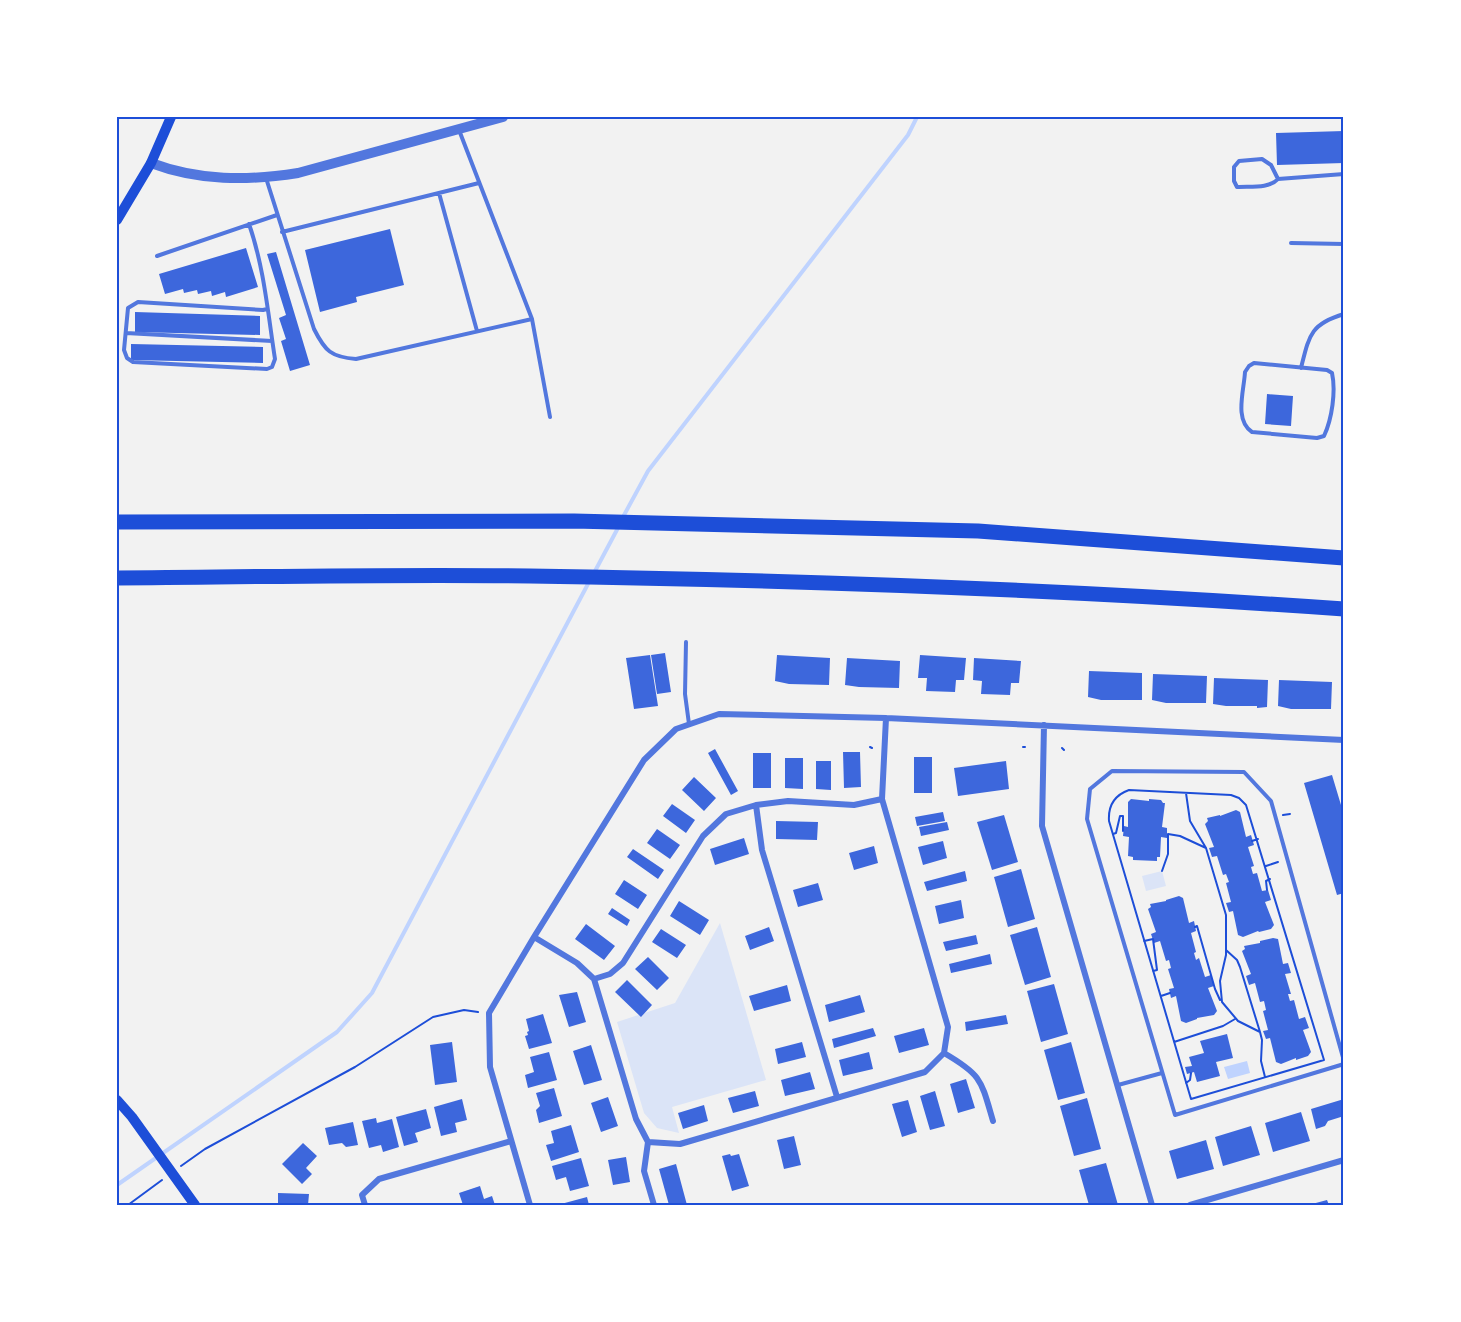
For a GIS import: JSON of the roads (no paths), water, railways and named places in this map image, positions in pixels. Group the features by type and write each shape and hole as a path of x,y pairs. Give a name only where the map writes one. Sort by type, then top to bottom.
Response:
{"highway":[{"path":"117,522 680,522 978,531 1344,558"},
{"path":"117,578 528,576 804,581 1222,600 1344,609"}],"main road":[{"path":"117,220 151,163 171,117"},
{"path":"117,1100 132,1117 193,1202"}],"street":[{"path":"151,163 180,173 234,179 297,173 503,117"},
{"path":"530,1205 490,1067 489,1013 644,760 676,729 719,714 886,718 1344,740"},
{"path":"648,1142 680,1144 925,1072 944,1053 948,1027 882,799 886,718"},
{"path":"1044,726 1042,826 1152,1205"},
{"path":"594,979 610,974 623,963 703,836 726,814 756,805 788,801 854,805 882,799"},
{"path":"756,805 762,850 837,1097"},
{"path":"534,937 577,963 594,979 636,1119 648,1142 644,1171 654,1205"},
{"path":"944,1053 968,1067 979,1078 993,1121"},
{"path":"365,1205 363,1196 379,1179 511,1141"},
{"path":"1190,1205 1344,1160"}],"lane":[{"path":"459,129 532,319 550,417"},
{"path":"1262,159 1271,165 1278,178 1274,184 1237,187 1234,181 1234,167 1239,161 1262,159"},
{"path":"1278,178 1344,174"},
{"path":"266,177 314,329 322,345 330,353 342,358 356,359 532,319"},
{"path":"282,232 479,183"},
{"path":"439,193 477,332"},
{"path":"157,256 277,215"},
{"path":"249,224 257,248 267,309 275,359 272,367 267,369 133,362 127,358 124,350 128,308 138,302 267,309"},
{"path":"1291,243 1344,244"},
{"path":"1301,368 1308,336 1326,320 1344,315"},
{"path":"126,333 272,341"},
{"path":"1254,363 1301,368 1327,370 1332,373 1329,427 1324,436 1317,438 1252,432 1245,428 1241,418 1245,372 1249,366 1254,363"},
{"path":"686,642 685,694 689,724"},
{"path":"1112,771 1244,772 1271,801 1344,1062 1175,1115 1162,1073 1087,819 1090,789 1112,771"},
{"path":"1117,1085 1162,1073"}],"water":[{"path":"1247,1061 1250,1073 1228,1079 1224,1067"}],"waterway":[{"path":"623,517 648,471 908,135 917,117"},
{"path":"594,573 619,526"},
{"path":"117,1185 337,1032 372,993 589,582"}]}
